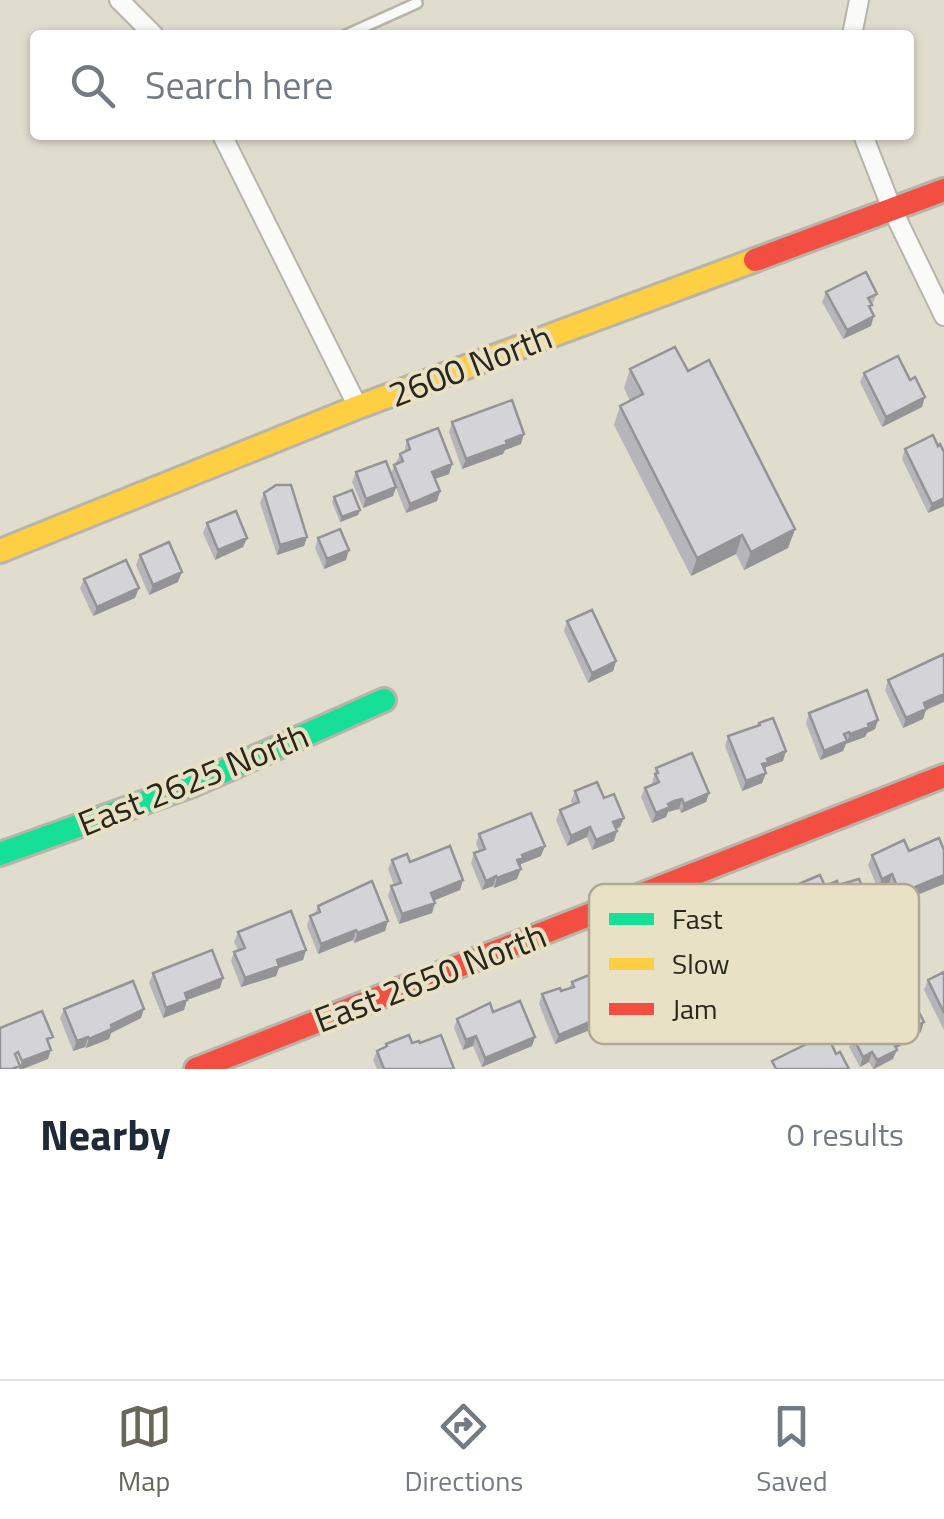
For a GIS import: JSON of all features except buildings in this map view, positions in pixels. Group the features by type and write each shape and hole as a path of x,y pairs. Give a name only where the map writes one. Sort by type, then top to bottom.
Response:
{"street":[{"path":"119,0 149,30"},
{"path":"853,30 858,0"},
{"path":"224,140 358,407"},
{"path":"865,140 892,209 944,316"},
{"name":"2600 North","path":"0,552 358,407 944,190"},
{"name":"East 2625 North","path":"0,854 195,784 384,700"},
{"name":"East 2650 North","path":"668,884 944,776"},
{"name":"East 2650 North","path":"196,1069 589,915"}],"lane":[{"path":"357,30 417,3"}],"traffic: fast":[{"path":"0,854 195,784 384,700"}],"traffic: slow":[{"path":"0,551 358,407 755,260"}],"traffic: jam":[{"path":"755,260 944,190"},
{"path":"668,884 944,776"},
{"path":"196,1069 589,915"}]}
